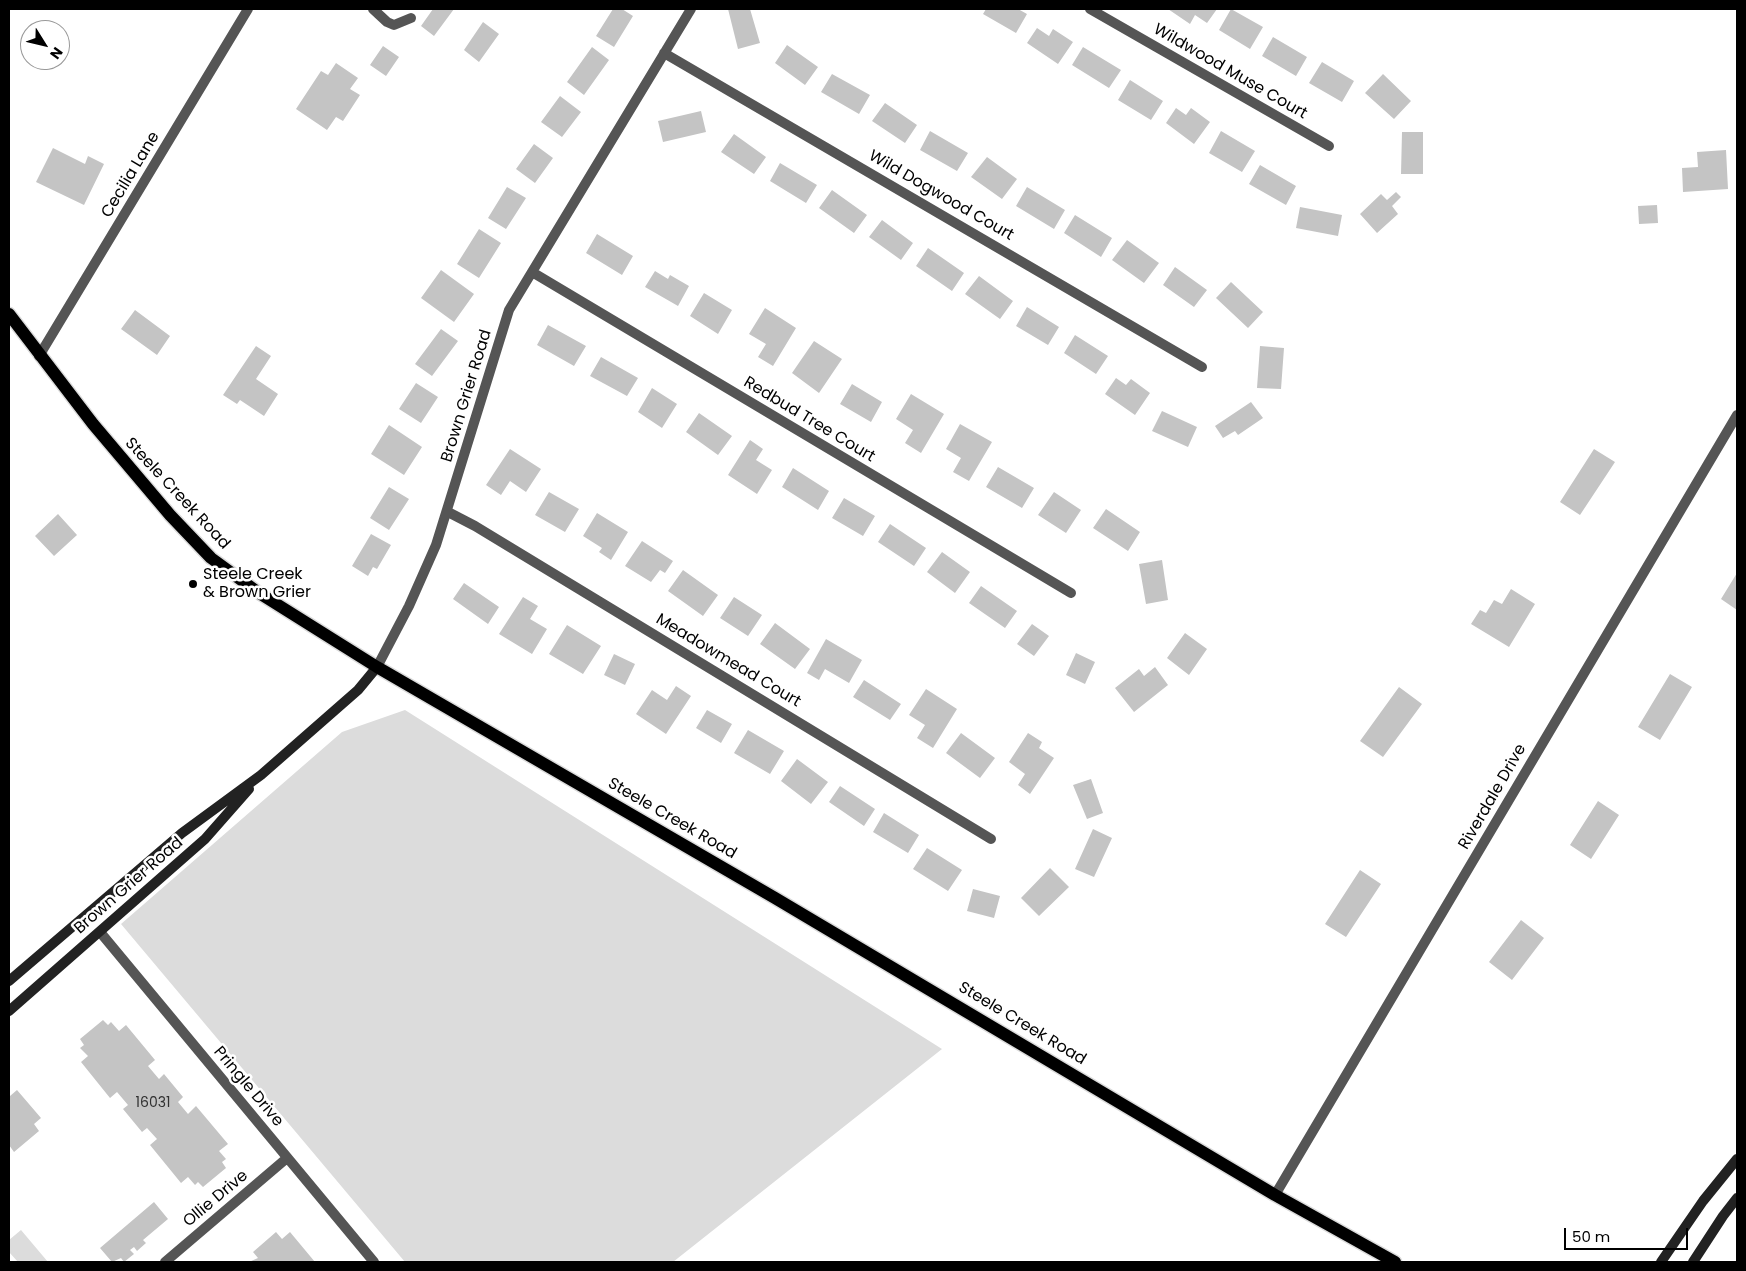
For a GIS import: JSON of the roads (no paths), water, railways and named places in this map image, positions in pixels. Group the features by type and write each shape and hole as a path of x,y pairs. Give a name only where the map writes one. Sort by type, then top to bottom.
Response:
{"main road":[{"name":"Steele Creek Road","path":"9,314 39,356 138,478 211,558 283,609 377,667 775,898 1275,1195 1395,1262"},
{"name":"Brown Grier Road","path":"9,982 182,833 261,776 358,690 377,667"},
{"name":"Brown Grier Road","path":"9,1010 205,839 261,776"},
{"path":"1661,1262 1703,1201 1737,1159"},
{"path":"1693,1262 1723,1216 1736,1201"}],"street":[{"name":"Cecilia Lane","path":"39,356 248,9"},
{"path":"373,9 387,22 394,25 411,18"},
{"name":"Brown Grier Road","path":"377,667 427,569 448,512 509,310 691,9"},
{"name":"Wildwood Muse Court","path":"1090,9 1329,146"},
{"name":"Wild Dogwood Court","path":"664,53 1202,367"},
{"name":"Redbud Tree Court","path":"532,272 1071,593"},
{"name":"Riverdale Drive","path":"1275,1195 1737,415"},
{"name":"Meadowmead Court","path":"448,512 469,522 991,839"},
{"name":"Pringle Drive","path":"100,932 374,1262"},
{"name":"Ollie Drive","path":"165,1262 287,1158"}],"place":[{"name":"Steele Creek & Brown Grier","path":"193,584"}]}
